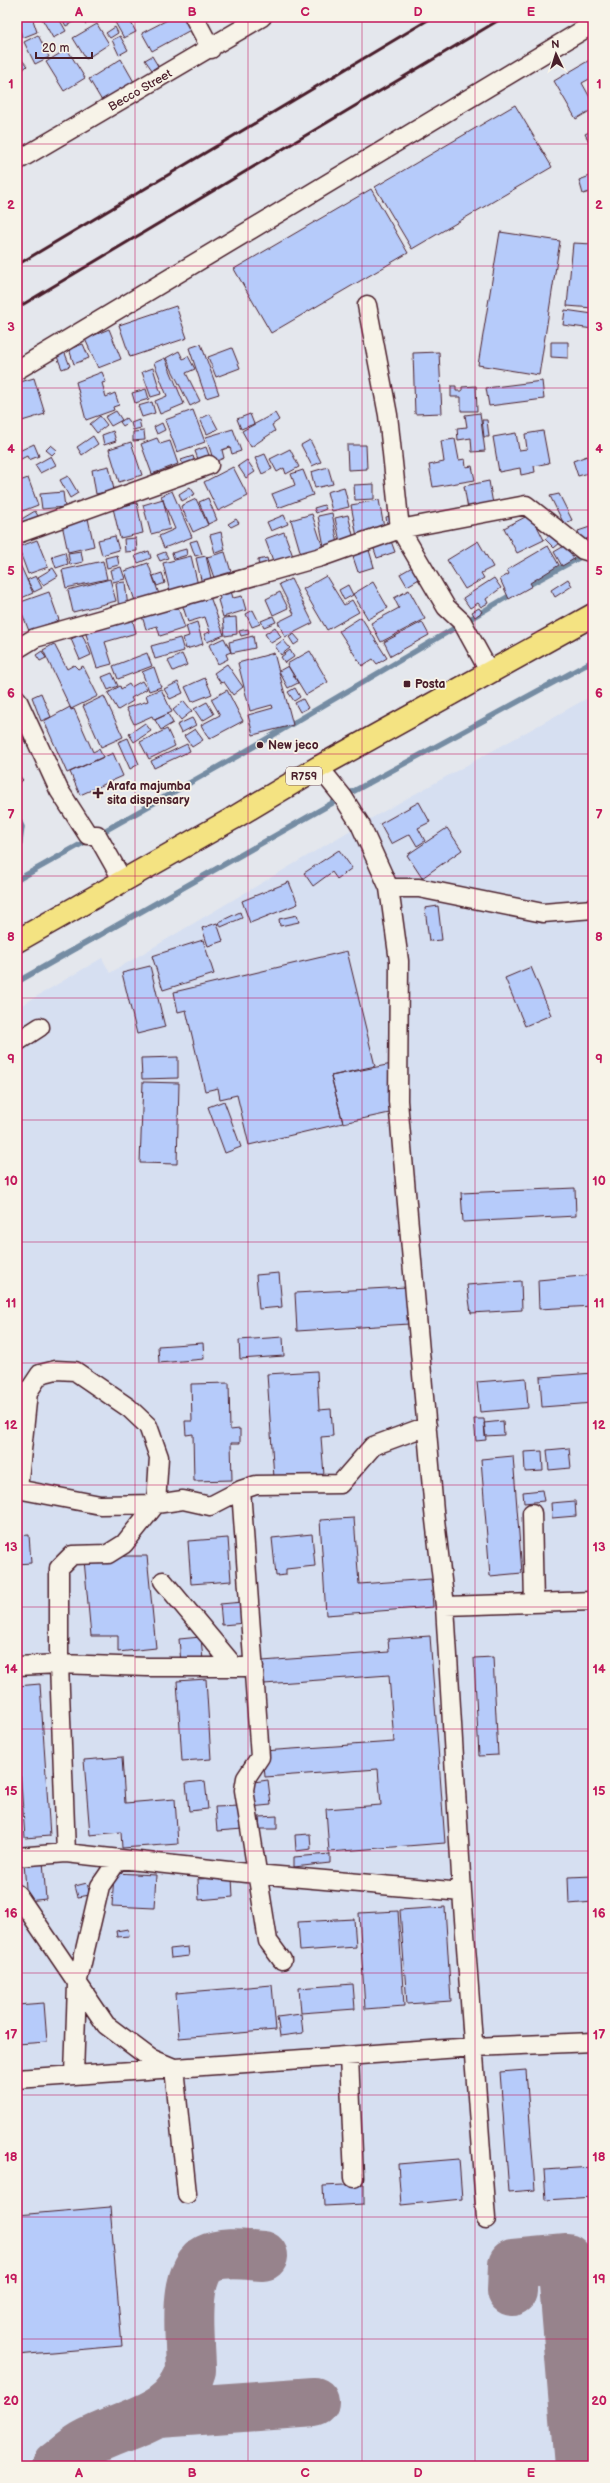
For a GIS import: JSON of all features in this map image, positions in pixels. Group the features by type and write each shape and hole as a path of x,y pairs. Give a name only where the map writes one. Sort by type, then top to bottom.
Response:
{"main road":[{"name":"R759","path":"17,941 320,767 593,615"}],"street":[{"path":"194,17 211,49"},
{"name":"Becco Street","path":"17,161 211,49 262,17"},
{"path":"17,370 593,24"},
{"path":"367,305 388,415 400,529 446,608 462,622 490,673"},
{"path":"17,534 209,465"},
{"path":"17,649 35,638 321,557 400,529 526,505 583,550 593,553"},
{"path":"17,699 59,790 88,835 97,835 123,881"},
{"path":"320,767 343,796 360,824 389,888 399,962 398,1101 434,1511 445,1606 462,1892 486,2219"},
{"path":"389,888 419,888 542,912 593,908"},
{"path":"17,1042 40,1027"},
{"path":"66,1853 58,1664 59,1568 72,1554 108,1554 124,1544 156,1504 160,1457 148,1426 129,1408 75,1371 56,1370 40,1374 28,1392 18,1488 100,1505 156,1504 184,1500 210,1506 241,1490 256,1485 340,1484 374,1446 427,1426"},
{"path":"241,1490 260,1757 246,1778 244,1790 256,1874 268,1941 282,1960"},
{"path":"532,1513 534,1603"},
{"path":"163,1582 234,1666"},
{"path":"445,1606 593,1601"},
{"path":"17,1666 58,1664 148,1667 254,1666"},
{"path":"17,1857 66,1853 118,1860 256,1874 462,1892"},
{"path":"74,2075 77,1984 100,1886 118,1860"},
{"path":"17,1894 77,1984 106,2024 150,2058 174,2068"},
{"path":"17,2079 474,2047 593,2042"},
{"path":"349,2056 354,2178"},
{"path":"174,2068 187,2194"}],"shaded area":[{"path":"593,695 593,2466 17,2466 17,1008 102,958 110,973 361,824"}],"building":[{"path":"17,17 32,17 37,32 22,38"},
{"path":"41,17 58,17 66,31 53,38"},
{"path":"61,17 74,17 76,21 66,26"},
{"path":"81,17 97,17 85,24"},
{"path":"112,17 128,17 136,32 124,38"},
{"path":"173,17 190,17 196,27 152,51 142,33"},
{"path":"97,24 109,44 86,59 73,38"},
{"path":"115,27 118,33 110,38 106,33"},
{"path":"38,35 49,57 35,64 24,42"},
{"path":"120,36 128,50 119,55 112,40"},
{"path":"67,49 85,78 64,91 46,62"},
{"path":"17,54 27,66 19,73 17,70"},
{"path":"152,56 158,66 152,70 145,60"},
{"path":"593,58 593,77 582,83 593,103 593,109 576,119 554,81"},
{"path":"121,59 134,82 102,101 89,79"},
{"path":"515,105 552,167 412,249 375,187"},
{"path":"593,130 593,149 585,134"},
{"path":"593,175 593,191 583,194 579,180"},
{"path":"371,189 408,253 271,333 234,269"},
{"path":"500,232 560,241 539,375 478,365"},
{"path":"573,243 593,244 593,308 567,306"},
{"path":"176,306 187,338 130,357 119,325"},
{"path":"565,310 593,314 593,329 563,325"},
{"path":"109,329 121,359 98,368 85,339"},
{"path":"551,342 568,342 568,358 551,357"},
{"path":"83,344 89,358 74,364 69,349"},
{"path":"201,344 219,394 206,398 189,348"},
{"path":"232,348 240,368 216,377 208,357"},
{"path":"64,351 70,366 62,369 56,354"},
{"path":"179,351 183,359 188,356 195,369 186,373 200,401 190,406 166,358"},
{"path":"439,352 442,413 415,414 413,353"},
{"path":"165,358 184,404 160,414 155,401 167,396 154,363"},
{"path":"153,368 161,394 151,397 142,372"},
{"path":"102,372 106,382 102,383 106,397 115,393 119,405 113,407 114,410 86,420 76,382"},
{"path":"34,378 45,414 22,421 17,404 17,383"},
{"path":"542,381 544,399 489,406 486,388"},
{"path":"451,386 456,386 456,391 462,391 462,387 476,386 477,411 461,411 461,397 451,397"},
{"path":"146,389 149,399 135,403 132,393"},
{"path":"152,402 155,413 142,417 138,406"},
{"path":"193,410 205,442 177,452 165,420"},
{"path":"116,411 122,420 111,426 105,417"},
{"path":"275,413 279,420 272,425 275,431 251,447 242,431"},
{"path":"480,413 485,451 472,452 471,438 458,440 457,428 467,427 465,415"},
{"path":"210,414 218,429 207,434 200,419"},
{"path":"250,414 254,424 241,429 237,419"},
{"path":"100,416 107,425 97,433 90,424"},
{"path":"126,418 129,422 123,426 120,422"},
{"path":"139,420 141,428 133,430 131,423"},
{"path":"482,420 487,420 489,437 484,437"},
{"path":"162,423 165,430 157,434 154,427"},
{"path":"233,429 241,451 232,454 230,447 222,450 224,458 214,462 206,437"},
{"path":"113,431 116,441 104,445 102,435"},
{"path":"144,431 145,440 133,441 133,432"},
{"path":"543,431 549,463 534,466 535,472 521,475 520,468 499,472 493,437 516,433 519,450 527,449 525,434"},
{"path":"93,436 98,444 82,455 77,447"},
{"path":"157,438 160,444 170,441 178,464 152,474 141,444"},
{"path":"455,439 459,460 465,459 466,467 472,466 475,480 433,487 429,465 444,462 441,441"},
{"path":"310,440 321,462 312,466 301,445"},
{"path":"131,442 142,475 119,482 109,449"},
{"path":"34,444 39,456 29,460 27,456 19,460 17,452"},
{"path":"51,445 57,450 52,455 46,450"},
{"path":"347,445 366,445 367,469 348,470"},
{"path":"206,447 210,458 199,462 195,451"},
{"path":"290,449 299,467 286,474 284,468 277,472 270,459"},
{"path":"265,454 272,469 262,474 255,458"},
{"path":"51,456 56,465 40,473 35,465"},
{"path":"193,456 195,462 183,465 181,460"},
{"path":"587,456 592,472 578,476 573,461"},
{"path":"247,460 255,472 246,478 238,466"},
{"path":"109,466 114,490 96,494 92,470"},
{"path":"233,467 248,496 218,511 204,482"},
{"path":"328,467 333,484 315,488 311,472"},
{"path":"303,470 313,495 278,508 272,494 295,485 291,474"},
{"path":"68,476 78,493 70,498 60,480"},
{"path":"28,478 38,505 17,513 17,482"},
{"path":"489,481 493,504 468,509 464,486"},
{"path":"374,484 374,499 355,500 354,485"},
{"path":"190,487 195,494 182,501 179,494"},
{"path":"344,487 349,507 332,511 327,492"},
{"path":"172,491 192,537 164,548 159,536 175,529 161,496"},
{"path":"63,492 65,507 42,509 40,494"},
{"path":"559,494 572,520 564,524 550,496"},
{"path":"208,498 217,520 208,524 199,502"},
{"path":"163,499 170,529 151,534 143,505"},
{"path":"196,499 208,525 193,532 181,506"},
{"path":"379,500 385,533 357,537 351,505"},
{"path":"137,503 143,533 120,538 113,508"},
{"path":"324,505 326,509 316,513 314,508"},
{"path":"35,511 40,519 25,527 20,520"},
{"path":"332,513 339,549 325,551 318,516"},
{"path":"87,514 94,546 68,552 61,520"},
{"path":"312,514 324,551 302,558 291,520"},
{"path":"531,514 544,540 517,553 504,528"},
{"path":"284,515 288,524 271,531 267,522"},
{"path":"348,515 354,539 340,542 335,518"},
{"path":"394,515 388,530 386,517"},
{"path":"236,519 239,523 231,527 228,524"},
{"path":"593,526 593,536 582,541 578,531"},
{"path":"221,532 225,550 215,553 210,535"},
{"path":"284,532 294,559 275,566 265,539"},
{"path":"552,533 561,542 554,548 545,539"},
{"path":"115,536 119,550 102,555 98,540"},
{"path":"136,538 137,551 125,552 124,539"},
{"path":"37,540 48,567 28,574 18,547"},
{"path":"197,540 202,554 195,556 190,542"},
{"path":"391,541 395,552 377,558 373,546"},
{"path":"478,541 493,567 481,573 484,578 465,589 447,560"},
{"path":"566,545 574,559 562,566 554,552"},
{"path":"548,546 559,565 530,583 532,586 509,599 500,579 509,574 507,570"},
{"path":"186,549 187,555 174,559 172,553"},
{"path":"369,550 374,567 358,572 352,554"},
{"path":"81,551 83,562 70,565 68,553"},
{"path":"149,551 151,558 138,563 135,556"},
{"path":"65,552 68,564 56,568 52,556"},
{"path":"165,552 168,558 160,561 157,555"},
{"path":"225,552 232,575 215,581 207,557"},
{"path":"117,555 119,565 107,568 105,558"},
{"path":"191,556 198,585 170,592 163,563"},
{"path":"206,556 212,582 202,584 196,558"},
{"path":"17,558 33,593 17,600"},
{"path":"267,558 269,567 259,569 258,560"},
{"path":"103,561 107,579 66,588 62,570"},
{"path":"148,563 159,594 135,601 125,571"},
{"path":"414,566 421,578 407,586 400,574"},
{"path":"121,567 125,579 113,582 110,570"},
{"path":"53,568 58,576 43,585 38,577"},
{"path":"162,573 165,583 157,586 153,576"},
{"path":"36,576 42,588 34,592 27,580"},
{"path":"326,576 344,605 352,600 359,612 327,630 303,589"},
{"path":"494,578 501,588 486,599 488,603 481,607 478,603 470,608 463,598"},
{"path":"110,579 116,601 73,612 68,590"},
{"path":"291,579 313,623 285,637 278,622 294,614 279,584"},
{"path":"568,579 572,586 555,597 551,590"},
{"path":"125,582 128,608 119,609 116,583"},
{"path":"373,582 388,608 368,619 353,594"},
{"path":"348,585 353,595 344,600 339,590"},
{"path":"409,590 425,619 381,642 371,623 399,608 394,598"},
{"path":"231,591 233,598 242,596 246,610 223,617 218,600 220,599 219,595"},
{"path":"49,592 59,620 29,631 18,603"},
{"path":"280,592 288,608 273,615 266,599"},
{"path":"209,594 224,635 207,642 204,634 210,632 205,617 188,622 182,604"},
{"path":"177,605 185,628 160,636 157,626 146,629 142,616"},
{"path":"479,608 482,612 475,617 472,612"},
{"path":"253,610 260,624 252,627 246,614"},
{"path":"273,616 276,622 264,627 261,621"},
{"path":"132,617 136,633 105,642 112,664 97,668 85,631"},
{"path":"236,617 237,634 225,636 223,618"},
{"path":"361,617 387,658 377,664 373,659 362,666 339,631"},
{"path":"197,622 203,644 186,649 183,638 189,636 186,626"},
{"path":"422,622 429,635 391,656 384,642"},
{"path":"275,627 281,637 271,643 265,634"},
{"path":"248,629 249,634 241,636 239,631"},
{"path":"82,634 91,655 80,660 71,639"},
{"path":"294,634 300,641 294,645 289,637"},
{"path":"253,636 255,648 231,653 229,642"},
{"path":"180,638 184,651 155,659 151,646"},
{"path":"224,638 231,652 226,654 228,659 218,664 209,645"},
{"path":"283,640 290,648 281,655 275,646"},
{"path":"54,644 67,669 74,665 78,669 83,666 98,696 71,709 43,650"},
{"path":"290,650 294,657 285,663 281,657"},
{"path":"42,651 46,658 40,661 36,655"},
{"path":"310,651 328,682 306,695 287,664"},
{"path":"147,653 152,666 118,679 113,666"},
{"path":"274,653 293,725 253,735 248,715 273,708 272,705 250,711 238,663"},
{"path":"182,654 187,665 173,671 168,661"},
{"path":"227,664 243,687 233,695 224,682 221,683 214,673"},
{"path":"288,666 298,683 288,688 279,671"},
{"path":"154,667 161,687 149,691 142,672"},
{"path":"112,673 118,686 108,690 102,677"},
{"path":"205,678 212,694 192,702 185,687"},
{"path":"142,681 147,689 131,698 133,701 118,710 108,693 120,686 121,689 129,684 131,687"},
{"path":"178,682 183,693 170,699 164,689"},
{"path":"295,688 300,697 294,701 288,692"},
{"path":"161,689 172,712 154,720 152,716 134,724 126,708 148,701 146,695"},
{"path":"227,690 243,721 209,739 201,725 220,715 211,699"},
{"path":"41,693 51,717 41,721 32,697"},
{"path":"104,696 123,737 101,747 83,706"},
{"path":"303,699 308,708 300,712 295,703"},
{"path":"184,701 192,711 181,720 173,710"},
{"path":"207,702 214,714 202,721 194,709"},
{"path":"70,707 71,710 74,709 93,752 99,749 103,757 67,773 44,721"},
{"path":"168,714 173,723 161,730 155,720"},
{"path":"192,718 196,725 181,733 177,725"},
{"path":"145,723 151,731 134,742 129,734"},
{"path":"167,729 175,746 149,759 140,742"},
{"path":"195,729 203,740 192,747 184,736"},
{"path":"28,733 33,739 26,744 22,737"},
{"path":"128,738 139,764 130,769 118,742"},
{"path":"187,744 190,751 154,768 151,761"},
{"path":"17,747 22,753 17,757"},
{"path":"113,753 123,776 80,795 70,772"},
{"path":"17,773 23,780 17,785"},
{"path":"419,802 430,822 418,828 425,841 417,846 410,834 391,844 380,824"},
{"path":"447,828 462,850 422,878 407,855"},
{"path":"339,850 352,868 337,879 332,872 313,886 304,873"},
{"path":"289,882 298,904 250,923 242,901"},
{"path":"438,906 442,940 429,941 425,908"},
{"path":"240,912 242,918 221,927 219,922"},
{"path":"297,915 299,922 280,926 279,919"},
{"path":"217,923 223,941 208,946 202,928"},
{"path":"203,940 214,974 163,990 152,956"},
{"path":"347,951 375,1066 331,1076 343,1123 249,1145 237,1095 220,1099 218,1088 205,1091 186,1010 178,1012 174,992"},
{"path":"150,966 165,1027 137,1034 122,973"},
{"path":"531,967 551,1015 525,1026 505,978"},
{"path":"178,1057 178,1078 142,1079 141,1058"},
{"path":"392,1064 394,1112 343,1123 331,1076"},
{"path":"143,1082 179,1083 177,1164 140,1163"},
{"path":"224,1101 241,1147 225,1153 208,1107"},
{"path":"575,1188 576,1216 463,1222 461,1193"},
{"path":"279,1273 282,1307 259,1309 256,1275"},
{"path":"593,1275 593,1306 539,1309 538,1280"},
{"path":"521,1281 522,1310 471,1313 467,1285"},
{"path":"407,1287 409,1324 297,1331 295,1293"},
{"path":"283,1337 284,1356 240,1359 239,1340"},
{"path":"203,1343 204,1359 159,1363 158,1346"},
{"path":"317,1371 319,1410 331,1409 333,1436 321,1437 324,1475 274,1478 267,1374"},
{"path":"593,1373 593,1403 542,1407 540,1377"},
{"path":"526,1378 528,1408 480,1412 477,1382"},
{"path":"229,1383 230,1430 240,1429 240,1443 231,1443 232,1480 194,1481 193,1434 186,1435 185,1421 192,1421 191,1384"},
{"path":"474,1419 484,1419 486,1440 476,1441"},
{"path":"503,1421 504,1435 485,1436 484,1423"},
{"path":"569,1448 571,1468 549,1470 547,1450"},
{"path":"542,1451 543,1471 525,1472 524,1452"},
{"path":"513,1456 522,1573 490,1576 481,1459"},
{"path":"542,1490 544,1501 524,1503 523,1492"},
{"path":"575,1501 576,1516 552,1518 551,1503"},
{"path":"354,1518 359,1584 431,1579 433,1607 326,1615 320,1520"},
{"path":"312,1534 315,1566 286,1569 286,1575 276,1576 272,1538"},
{"path":"29,1535 31,1563 17,1564 17,1536"},
{"path":"228,1538 231,1581 191,1584 188,1541"},
{"path":"127,1556 147,1556 156,1648 118,1652 118,1636 91,1636 84,1560"},
{"path":"243,1602 245,1623 222,1625 220,1604"},
{"path":"430,1636 445,1843 329,1852 326,1809 381,1805 378,1769 265,1777 263,1751 394,1742 389,1675 264,1684 262,1661 389,1652 388,1639"},
{"path":"201,1637 203,1661 181,1663 179,1639"},
{"path":"493,1657 498,1755 479,1756 474,1658"},
{"path":"206,1679 211,1759 182,1761 177,1681"},
{"path":"40,1684 50,1836 25,1838 17,1728 17,1686"},
{"path":"122,1757 125,1803 175,1799 178,1844 122,1848 121,1832 90,1835 84,1760"},
{"path":"268,1780 271,1805 250,1807 247,1783"},
{"path":"205,1781 208,1809 189,1811 186,1783"},
{"path":"240,1806 243,1829 217,1831 215,1807"},
{"path":"277,1816 277,1829 260,1829 259,1817"},
{"path":"310,1834 311,1849 296,1851 295,1835"},
{"path":"330,1854 330,1863 294,1867 294,1857"},
{"path":"43,1861 46,1899 27,1901 24,1863"},
{"path":"114,1873 156,1875 154,1908 112,1906"},
{"path":"593,1876 593,1902 569,1904 568,1877"},
{"path":"232,1877 233,1897 199,1900 198,1879"},
{"path":"87,1883 90,1895 78,1897 75,1886"},
{"path":"445,1907 451,2001 407,2004 400,1910"},
{"path":"398,1911 404,2006 365,2009 359,1913"},
{"path":"354,1919 356,1947 300,1951 298,1922"},
{"path":"128,1929 129,1936 117,1937 116,1931"},
{"path":"188,1947 189,1956 171,1958 170,1949"},
{"path":"353,1984 355,2009 301,2013 299,1988"},
{"path":"272,1985 276,2030 179,2038 176,1993"},
{"path":"44,2003 47,2042 17,2044 17,2005"},
{"path":"301,2014 303,2033 280,2036 277,2017"},
{"path":"526,2070 535,2190 509,2192 500,2072"},
{"path":"459,2159 462,2199 401,2205 398,2164"},
{"path":"593,2167 593,2197 546,2200 544,2170"},
{"path":"364,2184 364,2204 324,2206 323,2186"},
{"path":"110,2207 122,2346 17,2355 17,2215"}],"waterway":[{"path":"525,587 584,555"},
{"path":"99,834 241,754 514,593"},
{"path":"17,982 343,797 593,661"},
{"path":"17,816 22,827 17,863"},
{"path":"17,880 90,839"}],"taxiway":[{"path":"57,2466 85,2445 100,2437 147,2418 174,2400 184,2387 191,2370 189,2310 194,2278 200,2267 208,2259 221,2255 235,2254 263,2256"},
{"path":"512,2291 513,2264 567,2259 569,2262 571,2268 564,2284 579,2466"},
{"path":"159,2413 314,2402"}],"railway":[{"path":"17,265 433,17"},
{"path":"17,308 504,17"}],"place":[{"name":"Posta","path":"407,684"},
{"name":"New jeco","path":"260,745"},
{"name":"Arafa majumba sita dispensary","path":"98,793"}]}
